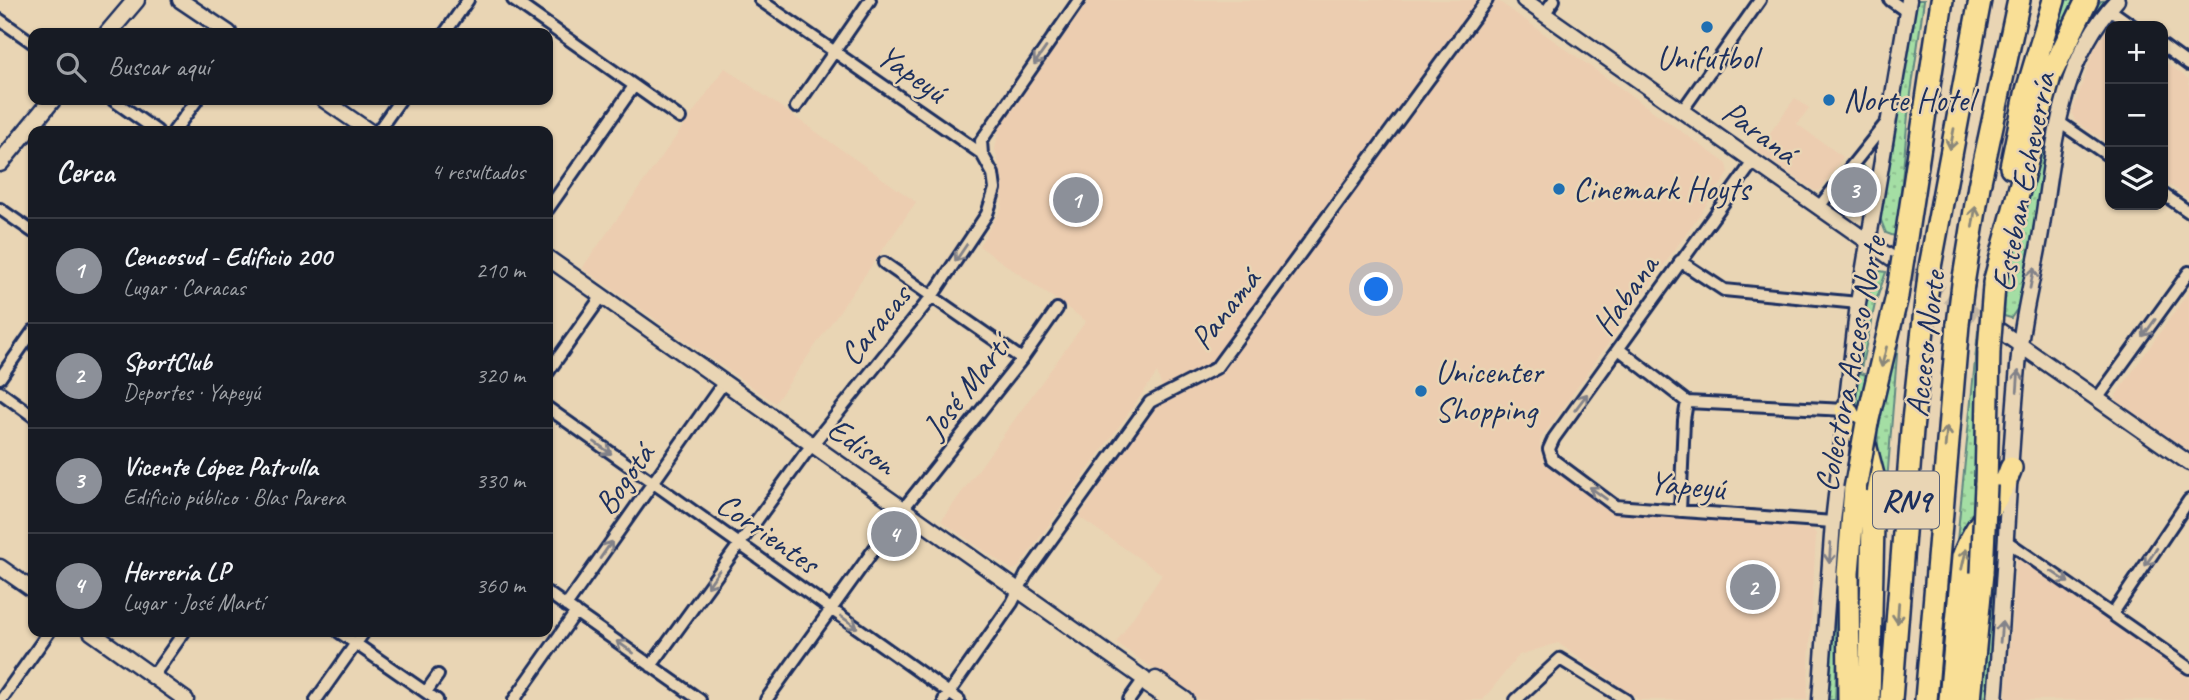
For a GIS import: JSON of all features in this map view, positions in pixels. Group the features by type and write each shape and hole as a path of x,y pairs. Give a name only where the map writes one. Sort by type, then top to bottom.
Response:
{"highway":[{"path":"1910,220 1920,57 1928,0"},
{"name":"Colectora Acceso Norte","path":"1847,700 1848,573 1855,489 1867,423 1897,296 1942,0"},
{"name":"Acceso Norte","path":"1891,700 1912,430 1930,267 1980,0"},
{"name":"Acceso Norte","path":"1926,700 1963,284 1979,186 2012,29 2021,0"},
{"path":"1970,700 1982,573 1995,341 1994,284 2021,115 2054,0"},
{"path":"1994,284 2050,76 2099,3"},
{"path":"1846,410 1867,448 1874,479 1869,700"},
{"path":"1950,700 1963,557 1972,536 2001,495 2011,468"}],"main road":[{"path":"112,28 136,0"},
{"path":"31,126 48,105"},
{"path":"0,163 28,129"}],"street":[{"path":"180,0 222,28"},
{"path":"448,28 468,0"},
{"path":"513,0 552,28"},
{"name":"Yapeyú","path":"760,0 775,4 835,51 982,154"},
{"path":"796,107 870,0"},
{"path":"982,154 981,141 1079,0"},
{"name":"Panamá","path":"951,698 1026,575 1150,402 1216,368 1487,0"},
{"name":"Paraná","path":"1524,0 1894,261"},
{"path":"1544,14 1554,0"},
{"path":"1682,111 1760,0"},
{"path":"1820,700 1833,522 1858,303 1886,122 1908,6 1890,0"},
{"path":"2099,3 2126,21"},
{"name":"Esteban Echeverría","path":"1995,700 2020,345 2059,122 2078,57 2099,3"},
{"path":"0,20 28,40"},
{"path":"553,28 680,118"},
{"path":"2168,50 2189,65"},
{"path":"553,202 634,86"},
{"path":"120,105 150,126"},
{"path":"178,126 193,105"},
{"path":"331,105 362,126"},
{"path":"382,126 396,105"},
{"path":"1818,208 1886,122"},
{"path":"2059,122 2105,154"},
{"name":"Caracas","path":"651,666 738,543 812,445 933,295 986,214 994,198 993,174 982,154"},
{"name":"Habana","path":"1552,459 1549,449 1554,438 1753,162"},
{"path":"2168,197 2189,212"},
{"path":"0,209 28,229"},
{"name":"Edison","path":"553,261 1144,679 1169,700"},
{"path":"1680,261 1724,290 1858,303"},
{"path":"884,263 1022,359"},
{"path":"2097,399 2189,272"},
{"path":"553,365 602,296"},
{"name":"José Martí","path":"766,700 829,608 903,509 1022,359 1057,309"},
{"path":"0,378 28,338"},
{"path":"1995,341 2020,345 2189,463"},
{"path":"1620,350 1687,402 1846,410"},
{"name":"Bogotá","path":"514,700 653,483 724,382"},
{"path":"0,392 28,412"},
{"path":"1680,511 1687,402"},
{"name":"Corrientes","path":"553,412 951,698"},
{"name":"Yapeyú","path":"1552,459 1615,506 1833,522"},
{"path":"2113,613 2189,500"},
{"path":"2008,542 2189,668"},
{"path":"0,566 28,586"},
{"path":"553,596 701,700"},
{"path":"1,700 45,637"},
{"path":"98,637 186,700"},
{"path":"153,676 180,637"},
{"path":"346,637 437,700"},
{"path":"316,700 360,637"},
{"path":"1516,700 1560,659 1626,700"},
{"path":"426,692 438,675"},
{"name":"Edison","path":"1144,679 1153,678 1186,700"},
{"path":"1129,700 1144,679"}],"shaded area":[{"path":"1089,0 1497,0 1727,164 1729,173 1540,440 1540,452 1545,464 1610,510 1812,529 1816,534 1807,700 1639,700 1558,643 1519,655 1483,700 1199,700 1116,643 1162,574 1079,517 1164,394 1157,373 1018,568 1012,570 941,521 1086,321 979,246 1002,207 1003,183 995,149 999,129"},
{"path":"2105,32 2105,142 2075,121 2072,113 2094,49"},
{"path":"2168,64 2189,79 2189,199 2168,184"},
{"path":"725,68 916,202 775,403 582,268"},
{"path":"1795,98 1809,108 1797,124 1843,157 1820,190 1815,191 1757,151"},
{"path":"2189,291 2189,451 2117,401 2116,395"},
{"path":"2020,557 2189,677 2189,700 2006,700 2016,559"}],"green space":[{"path":"1917,0 1924,0 1908,115 1897,237 1886,233 1880,218"},
{"path":"2066,0 2080,0 2040,82"},
{"path":"2110,0 2097,15 2043,167 2024,299 2011,318 2004,316 2005,279 2054,86 2092,9 2101,1"},
{"path":"1863,166 1869,171 1861,213 1852,215 1832,201 1857,168"},
{"path":"1880,271 1886,272 1875,304 1860,373 1866,375 1858,415 1856,381 1859,345 1874,275"},
{"path":"1899,329 1880,572 1877,427"},
{"path":"1978,331 1982,334 1975,521 1955,561"},
{"path":"1847,427 1857,436 1843,542 1835,700 1828,700"},
{"path":"1869,486 1861,700 1856,700 1857,567"},
{"path":"2007,505 1991,700 1980,700 1994,517"}],"tunnel":[{"path":"1895,261 1995,328"}],"place":[{"name":"Unifutbol","path":"1707,27"},
{"name":"Norte Hotel","path":"1829,100"},
{"name":"Cinemark Hoyts","path":"1559,189"},
{"name":"Vicente López Patrulla","path":"1854,190"},
{"name":"Cencosud - Edificio 200","path":"1076,200"},
{"name":"Unicenter Shopping","path":"1421,391"},
{"name":"Herrería LP","path":"894,534"},
{"name":"SportClub","path":"1753,587"}]}
